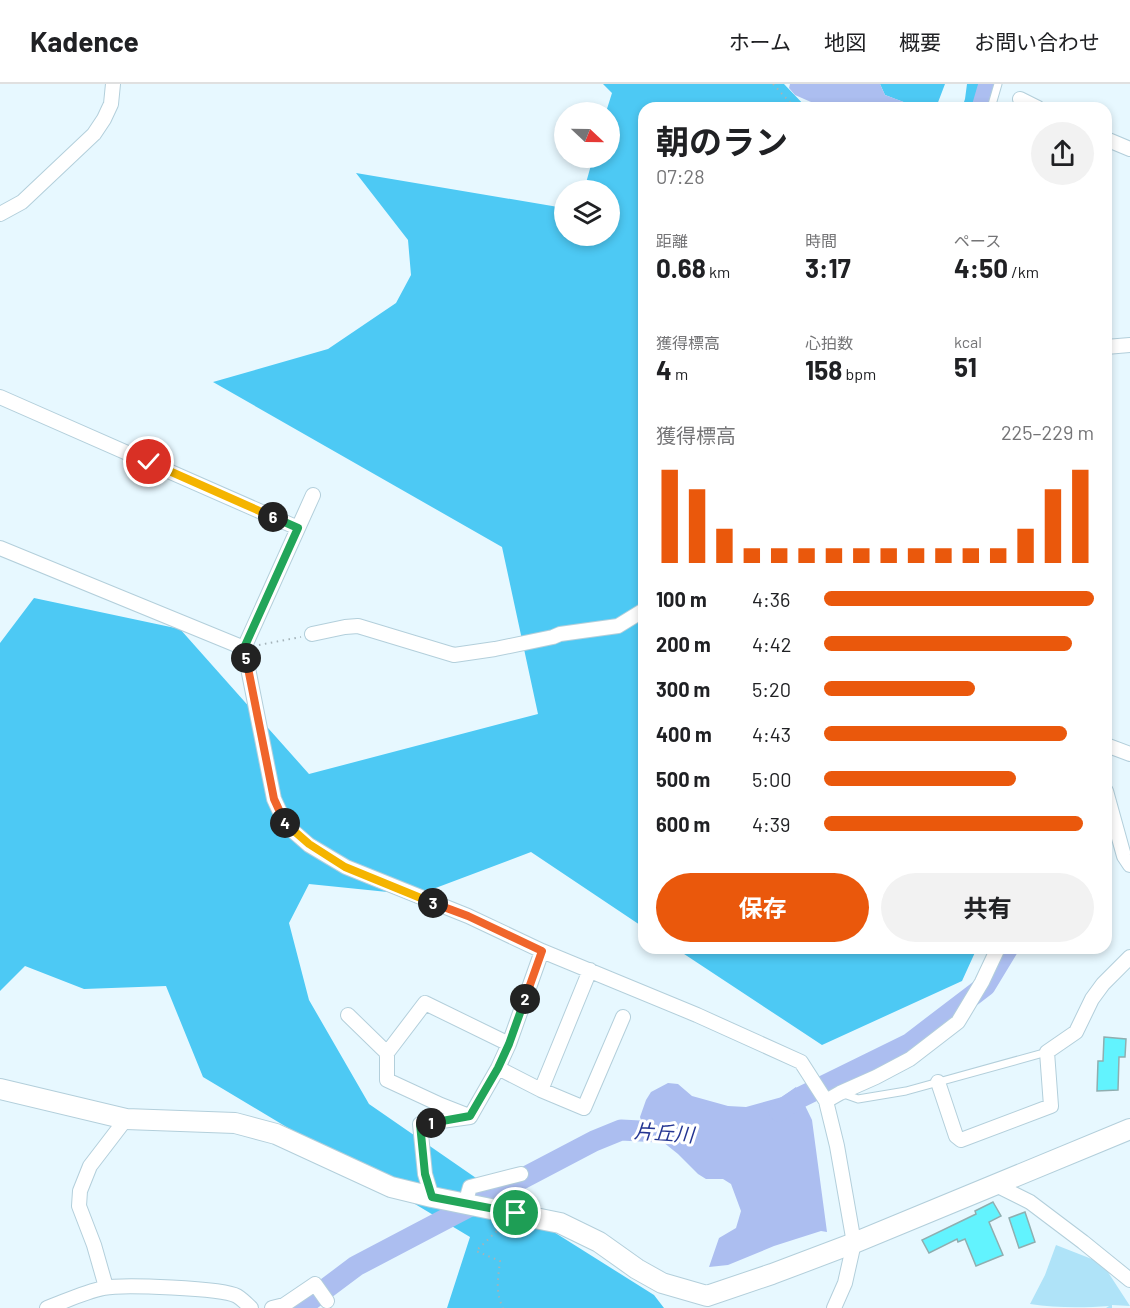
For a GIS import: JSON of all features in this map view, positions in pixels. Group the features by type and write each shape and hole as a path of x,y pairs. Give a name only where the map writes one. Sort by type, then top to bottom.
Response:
{"street":[{"path":"0,214 22,202 94,134 111,104 112,84"},
{"path":"1020,99 1026,102"},
{"path":"1112,142 1130,149"},
{"path":"1112,347 1130,345"},
{"path":"0,397 298,528"},
{"path":"313,495 244,648 274,799 286,825 309,844 345,867 468,916 542,951 697,1015 801,1062 826,1101 837,1146 854,1243 845,1283 834,1308"},
{"path":"0,548 244,648"},
{"path":"312,634 345,627 358,627 454,655 495,649 560,634 618,626 638,614"},
{"path":"1112,747 1130,754"},
{"path":"1112,813 1124,856 1130,865"},
{"path":"470,1116 509,1044 542,951"},
{"path":"826,1101 909,1059 958,1022 995,954"},
{"path":"938,1082 956,1136 961,1140 1051,1106 1047,1052 1076,1032 1092,999 1103,984 1130,957"},
{"path":"541,1090 590,970"},
{"path":"470,1116 387,1080 387,1053 425,1003 509,1044"},
{"path":"348,1015 387,1053"},
{"path":"498,1068 541,1090 584,1108 623,1017"},
{"path":"0,1089 126,1119 235,1123 276,1134 391,1186 432,1197 560,1223 599,1242 662,1283 707,1296 854,1243 1130,1129"},
{"path":"432,1197 425,1174 420,1124 470,1116"},
{"path":"106,1287 94,1245 79,1206 80,1191 90,1166 126,1119"},
{"path":"465,1204 470,1187 521,1174"},
{"path":"996,1185 1030,1202 1130,1280"},
{"path":"272,1308 284,1305 315,1284 327,1305"},
{"path":"47,1308 76,1295 106,1287 209,1290 236,1295 251,1308"}],"lane":[{"path":"993,102 998,84"},
{"path":"840,1093 858,1099 906,1091 1047,1052"}],"path":[{"path":"773,84 790,102"},
{"path":"244,648 312,634"},
{"path":"503,1308 497,1283 500,1261 476,1251 516,1213"}],"shaded area":[{"path":"603,84 784,84 801,102 638,102 638,924 531,852 417,895 309,884 289,923 309,1000 369,1104 557,1234 654,1295 664,1308 447,1308 470,1237 203,1077 166,986 84,989 25,966 0,991 0,643 34,598 180,629 309,774 538,714 502,547 213,382 328,349 396,303 411,275 408,240 356,173 554,206 554,246 620,246 620,180 587,180 590,168 620,168 620,102 609,102 612,93"},
{"path":"880,84 945,84 938,102 903,102 885,95"},
{"path":"967,84 981,84 975,102 964,102"},
{"path":"684,954 974,954 962,981 822,1045"},
{"path":"1056,1245 1102,1263 1130,1306 1112,1305 1112,1308 1106,1308 1109,1306 1069,1307 1030,1304 1045,1275"}],"water":[{"path":"790,84 880,84 885,95 904,102 811,102 795,95 789,88"},
{"path":"668,1083 678,1084 692,1096 728,1106 746,1107 782,1097 796,1087 812,1120 827,1232 821,1231 774,1246 728,1265 709,1267 719,1238 736,1228 741,1211 731,1184 723,1179 706,1179 698,1174 678,1154 643,1126 640,1117 646,1100 651,1092"}],"building":[{"path":"1104,1037 1126,1039 1125,1057 1119,1057 1118,1090 1097,1091 1098,1061 1103,1061"},
{"path":"993,1202 1001,1216 989,1222 1003,1255 976,1266 965,1239 958,1242 957,1239 929,1253 922,1240 976,1214 975,1211"},
{"path":"1025,1212 1035,1242 1019,1248 1009,1218"}],"waterway":[{"name":"片丘川","path":"984,102 989,84"},
{"name":"片丘川","path":"779,1111 799,1098 909,1044 985,986 1004,954"},
{"name":"片丘川","path":"300,1308 356,1266 594,1141 621,1130 679,1133"}],"route":[{"path":"149,462 298,528 244,648 274,799 286,825 309,844 345,867 468,916 542,951 509,1044 470,1116 420,1124 425,1174 432,1197 516,1213"}]}
